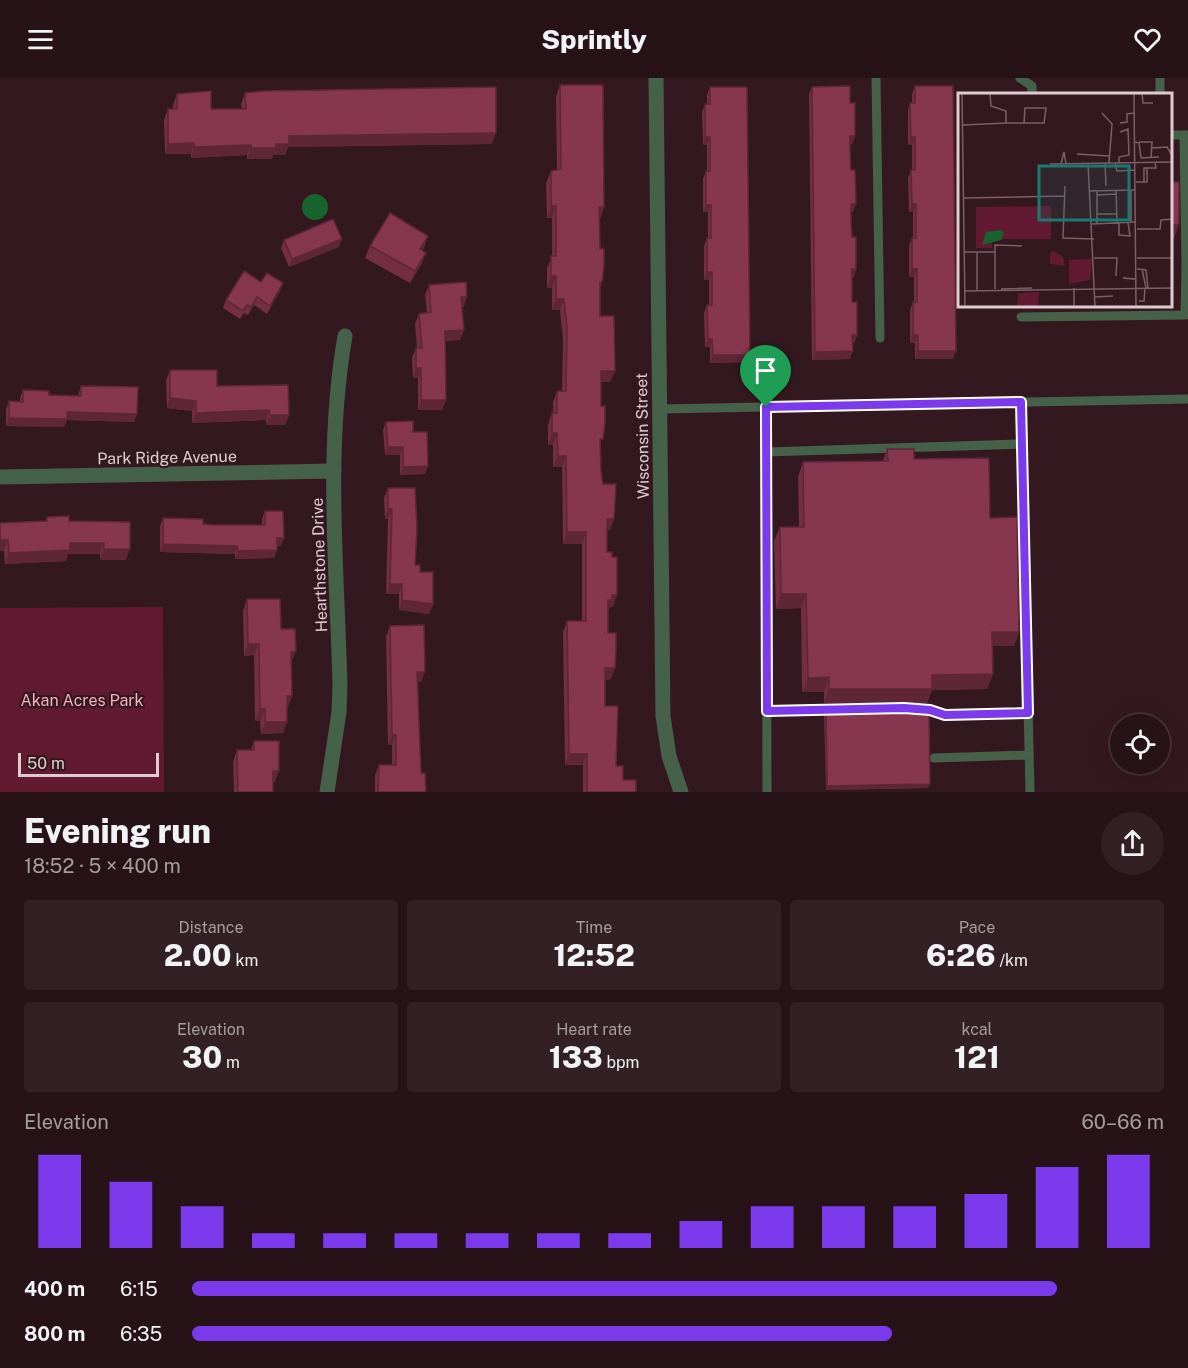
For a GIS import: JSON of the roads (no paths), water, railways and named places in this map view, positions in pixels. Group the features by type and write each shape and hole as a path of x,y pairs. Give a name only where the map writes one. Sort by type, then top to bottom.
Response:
{"street":[{"name":"Wisconsin Street","path":"656,78 663,717 669,756 681,792"},
{"name":"Hearthstone Drive","path":"327,792 339,712 334,471 337,384 345,336"},
{"name":"Park Ridge Avenue","path":"0,477 334,471"}],"lane":[{"path":"876,78 880,338"},
{"path":"1020,78 1032,86 1032,93"},
{"path":"1021,317 1185,315 1186,135"},
{"path":"660,409 1188,399"},
{"path":"1021,402 1030,792"},
{"path":"766,407 767,792"},
{"path":"766,452 1022,444"},
{"path":"767,711 904,708 930,710 945,715 1028,713"},
{"path":"934,758 1029,755"}],"park label":[{"name":"Akan Acres Park","path":"82,700"}]}
